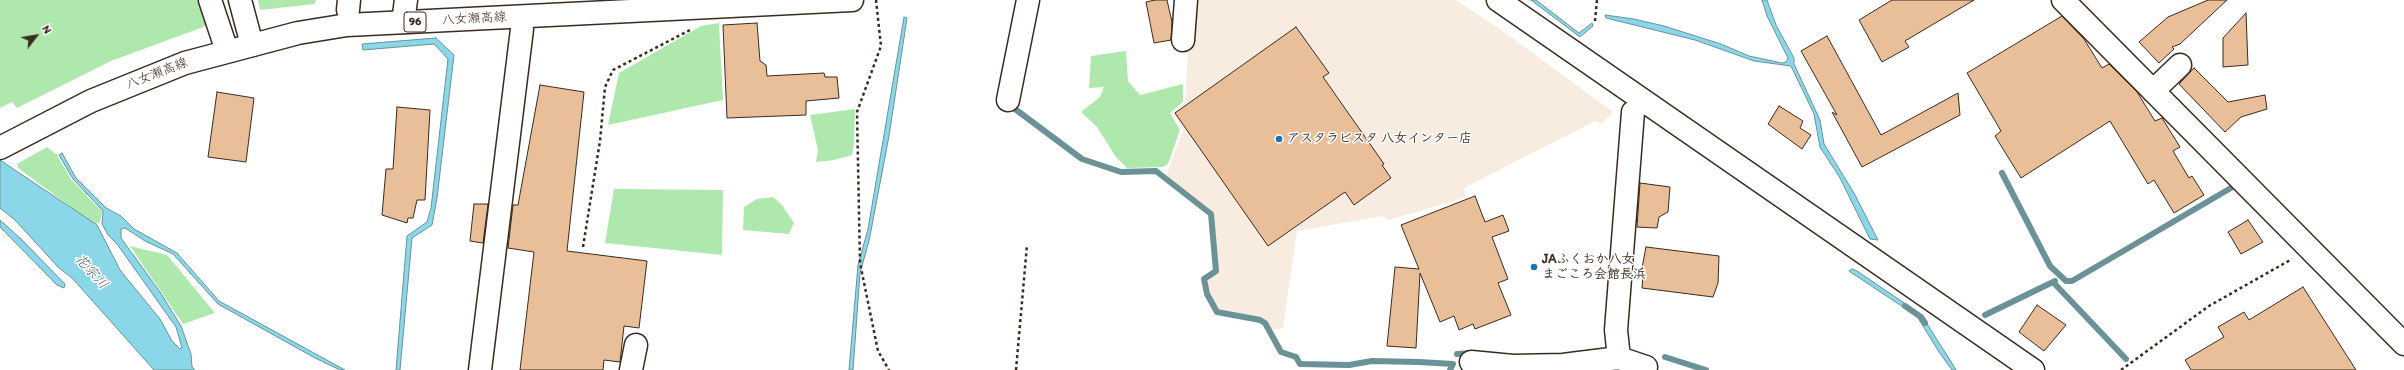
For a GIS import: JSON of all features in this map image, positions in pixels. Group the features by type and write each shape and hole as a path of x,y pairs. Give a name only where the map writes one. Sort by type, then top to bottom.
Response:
{"street":[{"path":"210,0 227,52"},
{"path":"240,0 252,45"},
{"path":"403,22 406,0"},
{"name":"八女瀬高線","path":"0,148 91,101 185,63 298,33 348,25 852,0"},
{"path":"1008,100 1028,0"},
{"path":"1183,40 1186,0"},
{"path":"2063,0 2404,344"},
{"path":"1502,1 2033,370"},
{"path":"480,370 522,29"},
{"path":"2153,91 2180,64"},
{"path":"1619,358 1616,330 1632,112"},
{"path":"1628,291 1624,338 1648,368"},
{"path":"631,370 636,345"},
{"path":"1472,362 1513,366 1556,365 1619,358 1648,368"}],"path":[{"path":"876,0 882,46 857,112 860,258 878,351 890,370"},
{"path":"1595,21 1597,0"},
{"path":"583,247 600,141 605,87 613,70 692,28"},
{"path":"1016,370 1026,244"},
{"path":"2121,370 2209,306 2271,272 2309,248"}],"shaded area":[{"path":"1191,0 1456,0 1500,29 1613,112 1602,124 1595,121 1464,188 1467,197 1389,220 1382,216 1297,231 1283,328 1272,330 1262,318 1219,309 1210,295 1205,280 1218,272 1213,214 1166,177 1183,130 1172,112 1185,103"}],"green space":[{"path":"0,0 204,0 206,26 111,61 17,108 12,102 0,108"},
{"path":"258,0 316,0 315,4 260,10"},
{"path":"719,23 723,100 608,125 619,73 701,26"},
{"path":"1126,51 1128,81 1140,95 1183,84 1183,102 1170,113 1180,130 1168,164 1163,167 1127,168 1116,157 1097,127 1081,112 1100,97 1104,87 1089,88 1091,56"},
{"path":"855,109 854,143 852,155 834,160 816,162 818,150 810,115"},
{"path":"47,147 57,155 71,179 102,212 100,222 96,224 83,216 18,168 17,164"},
{"path":"614,189 723,190 722,255 605,243"},
{"path":"773,197 782,205 794,223 789,234 743,230 744,207 757,199"},
{"path":"130,246 167,255 215,313 183,324"}],"water":[{"path":"1531,0 1536,0 1579,33 1592,23 1593,26 1580,37"},
{"path":"1762,0 1767,0 1776,25 1794,58 1794,64 1820,120 1824,144 1854,193 1878,240 1870,239 1840,178 1820,147 1814,114 1791,66 1754,61 1695,40 1606,18 1605,15 1634,19 1664,26 1721,44 1749,56 1782,63 1786,62 1788,58 1767,16"},
{"path":"904,17 907,18 889,136 869,241 860,273 853,370 849,370 858,265 868,229"},
{"path":"436,38 454,55 437,198 432,225 412,238 400,370 396,370 407,236 427,222 431,208 448,59 434,44 363,50 362,44"},
{"name":"花宗川","path":"62,153 76,178 106,208 121,216 134,229 177,253 219,301 345,370 340,370 315,358 218,304 173,254 145,241 125,228 121,229 121,238 160,292 181,326 191,354 192,367 195,370 154,370 73,279 58,267 15,220 0,208 0,160 97,225 120,270 160,319 172,341 180,349 182,348 176,327 117,244 108,235 102,224 103,211 73,179 59,155"},
{"path":"0,220 65,284 64,288 57,285 0,227"},
{"path":"1852,269 1913,309 1909,311 1849,271"},
{"path":"1922,316 1956,370 1952,370 1939,352 1918,318"}],"building":[{"path":"1167,0 1172,22 1171,40 1154,43 1146,2"},
{"path":"1892,0 1974,0 1905,41 1909,47 1882,62 1859,20"},
{"path":"2208,0 2227,0 2180,44 2172,47 2174,49 2159,63 2139,42 2168,17"},
{"path":"2246,13 2248,65 2223,67 2223,38"},
{"path":"2062,16 2084,39 2102,68 2109,64 2137,92 2155,121 2162,118 2180,147 2173,151 2189,178 2192,176 2204,195 2174,213 2154,180 2148,184 2110,121 2021,178 1995,136 2001,131 1967,73"},
{"path":"757,23 760,61 766,65 767,76 824,73 825,77 837,77 839,98 806,101 806,115 727,118 723,25"},
{"name":"アスタラビスタ 八女インター店","path":"1296,27 1329,73 1323,77 1384,164 1382,165 1391,178 1354,205 1345,192 1268,246 1175,113"},
{"path":"1827,36 1881,135 1958,93 1960,115 1862,167 1832,112 1837,115 1801,51"},
{"path":"2194,68 2228,102 2265,95 2267,109 2241,117 2225,132 2179,84"},
{"path":"540,85 584,92 567,251 647,261 639,328 624,326 620,362 604,360 603,370 520,370 534,252 508,248 513,205 518,205"},
{"path":"217,92 254,98 246,162 208,157"},
{"path":"1779,106 1803,121 1800,128 1811,135 1802,149 1768,124"},
{"path":"397,107 430,110 425,200 417,200 413,218 408,218 407,223 382,215 386,169 393,169"},
{"path":"1640,183 1670,187 1668,212 1659,217 1657,228 1637,227"},
{"path":"1475,196 1485,222 1503,215 1509,231 1492,237 1508,279 1498,283 1511,315 1475,329 1473,324 1459,330 1454,316 1440,322 1420,273 1416,348 1387,346 1395,267 1419,269 1401,225"},
{"path":"474,204 488,204 483,243 470,241"},
{"path":"2248,220 2263,242 2241,254 2228,232"},
{"path":"1646,247 1719,256 1718,283 1713,297 1642,288 1643,275 1641,273"},
{"path":"2303,287 2356,370 2191,370 2185,360 2224,337 2218,327 2244,312 2249,320"},
{"path":"2037,305 2066,325 2044,351 2019,332"}],"waterway":[{"path":"1015,109 1082,159 1121,172 1156,171 1211,214 1216,271 1204,279 1207,294 1217,312 1260,320 1265,323 1281,352 1296,357 1300,364 1349,365 1372,361 1419,362 1453,364 1450,370"},
{"path":"2002,173 2050,266 2066,281 2072,281 2236,185"},
{"path":"1985,315 2055,281"},
{"path":"2053,282 2126,359"},
{"path":"1905,306 1921,317 1925,323"},
{"path":"1457,354 1474,353"},
{"path":"1665,357 1706,370"}],"place":[{"name":"アスタラビスタ 八女インター店","path":"1279,139"},
{"name":"JAふくおか八女 まごころ会館長浜","path":"1534,267"}]}
